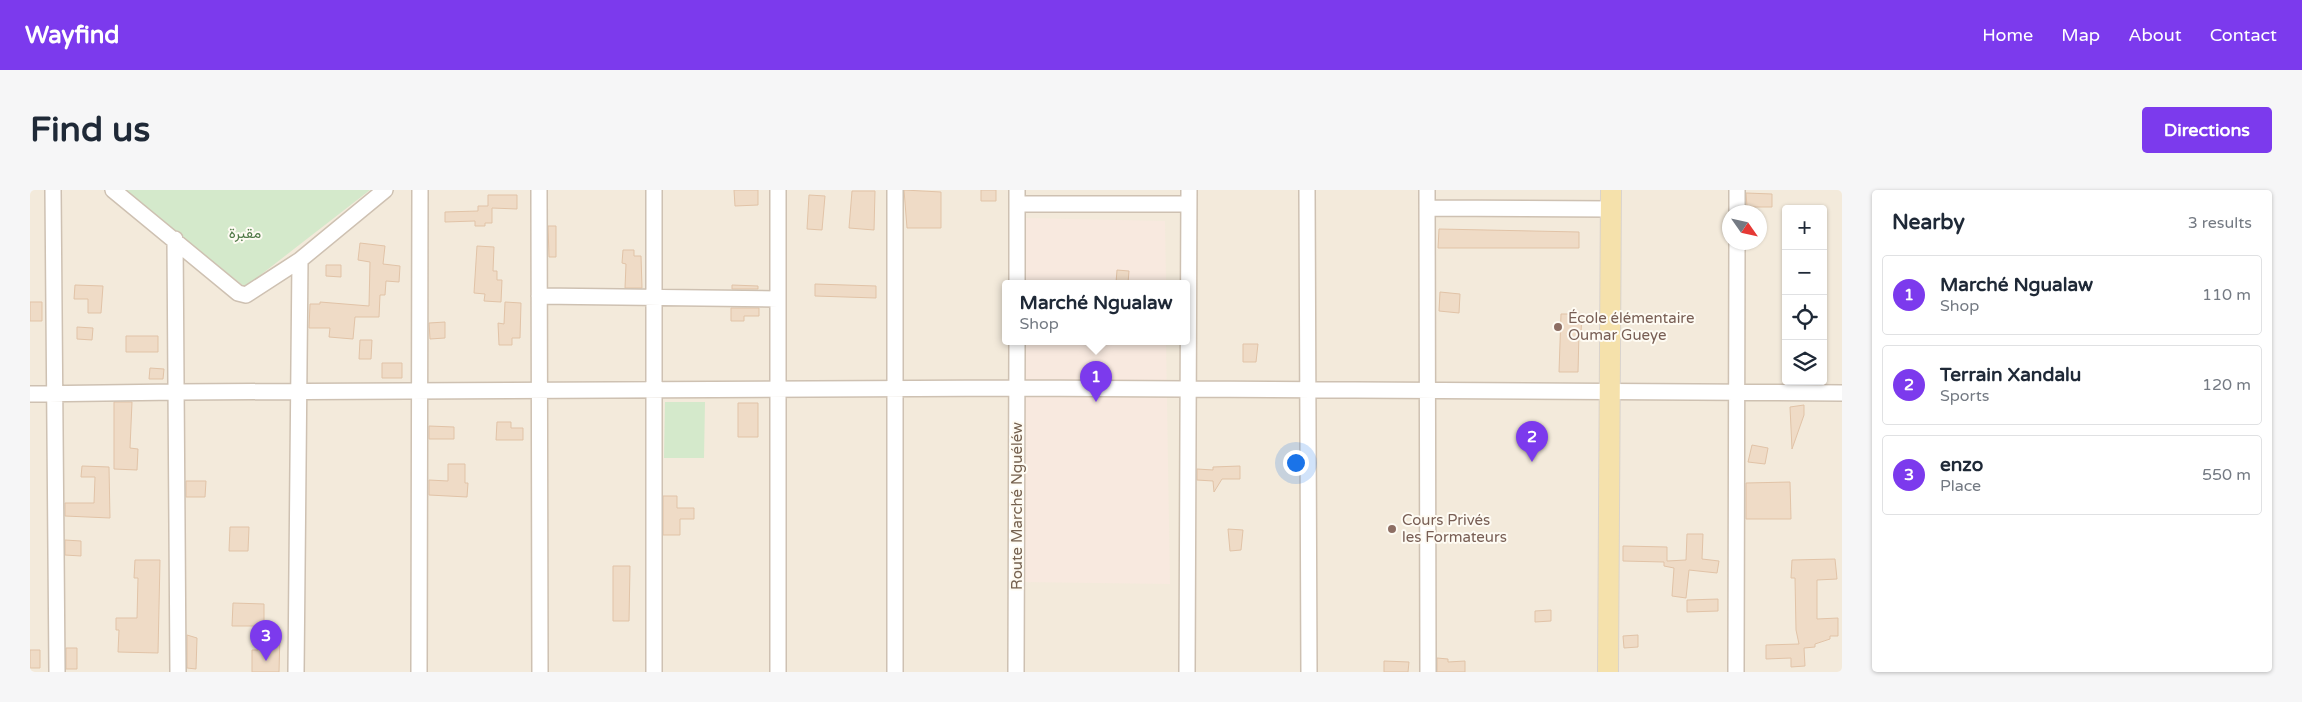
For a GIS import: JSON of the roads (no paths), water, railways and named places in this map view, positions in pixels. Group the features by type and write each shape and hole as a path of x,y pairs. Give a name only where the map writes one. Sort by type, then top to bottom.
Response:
{"main road":[{"path":"1608,672 1611,200"}],"street":[{"path":"53,190 57,672"},
{"path":"113,190 175,239 238,293 246,295 300,260 386,190"},
{"path":"419,672 420,190"},
{"path":"539,190 540,672"},
{"path":"654,190 654,672"},
{"path":"778,190 778,672"},
{"path":"895,190 895,672"},
{"path":"1307,190 1309,672"},
{"path":"1427,190 1428,672"},
{"path":"1737,190 1737,205"},
{"path":"1017,280 1017,197 1189,197 1189,280"},
{"path":"1427,208 1611,200"},
{"path":"175,239 178,672"},
{"path":"1736,250 1736,672"},
{"path":"296,672 300,260"},
{"path":"539,296 778,299"},
{"name":"Route Marché Nguéléw","path":"1016,672 1017,345"},
{"path":"1187,672 1188,345"},
{"path":"30,394 895,388 1842,393"}],"place":[{"name":"École élémentaire Oumar Gueye","path":"1558,327"},
{"name":"Marché Ngualaw","path":"1096,402"},
{"name":"Terrain Xandalu","path":"1532,462"},
{"name":"Cours Privés les Formateurs","path":"1392,529"},
{"name":"enzo","path":"266,661"}],"park label":[{"name":"مقبرة","path":"245,233"}]}
